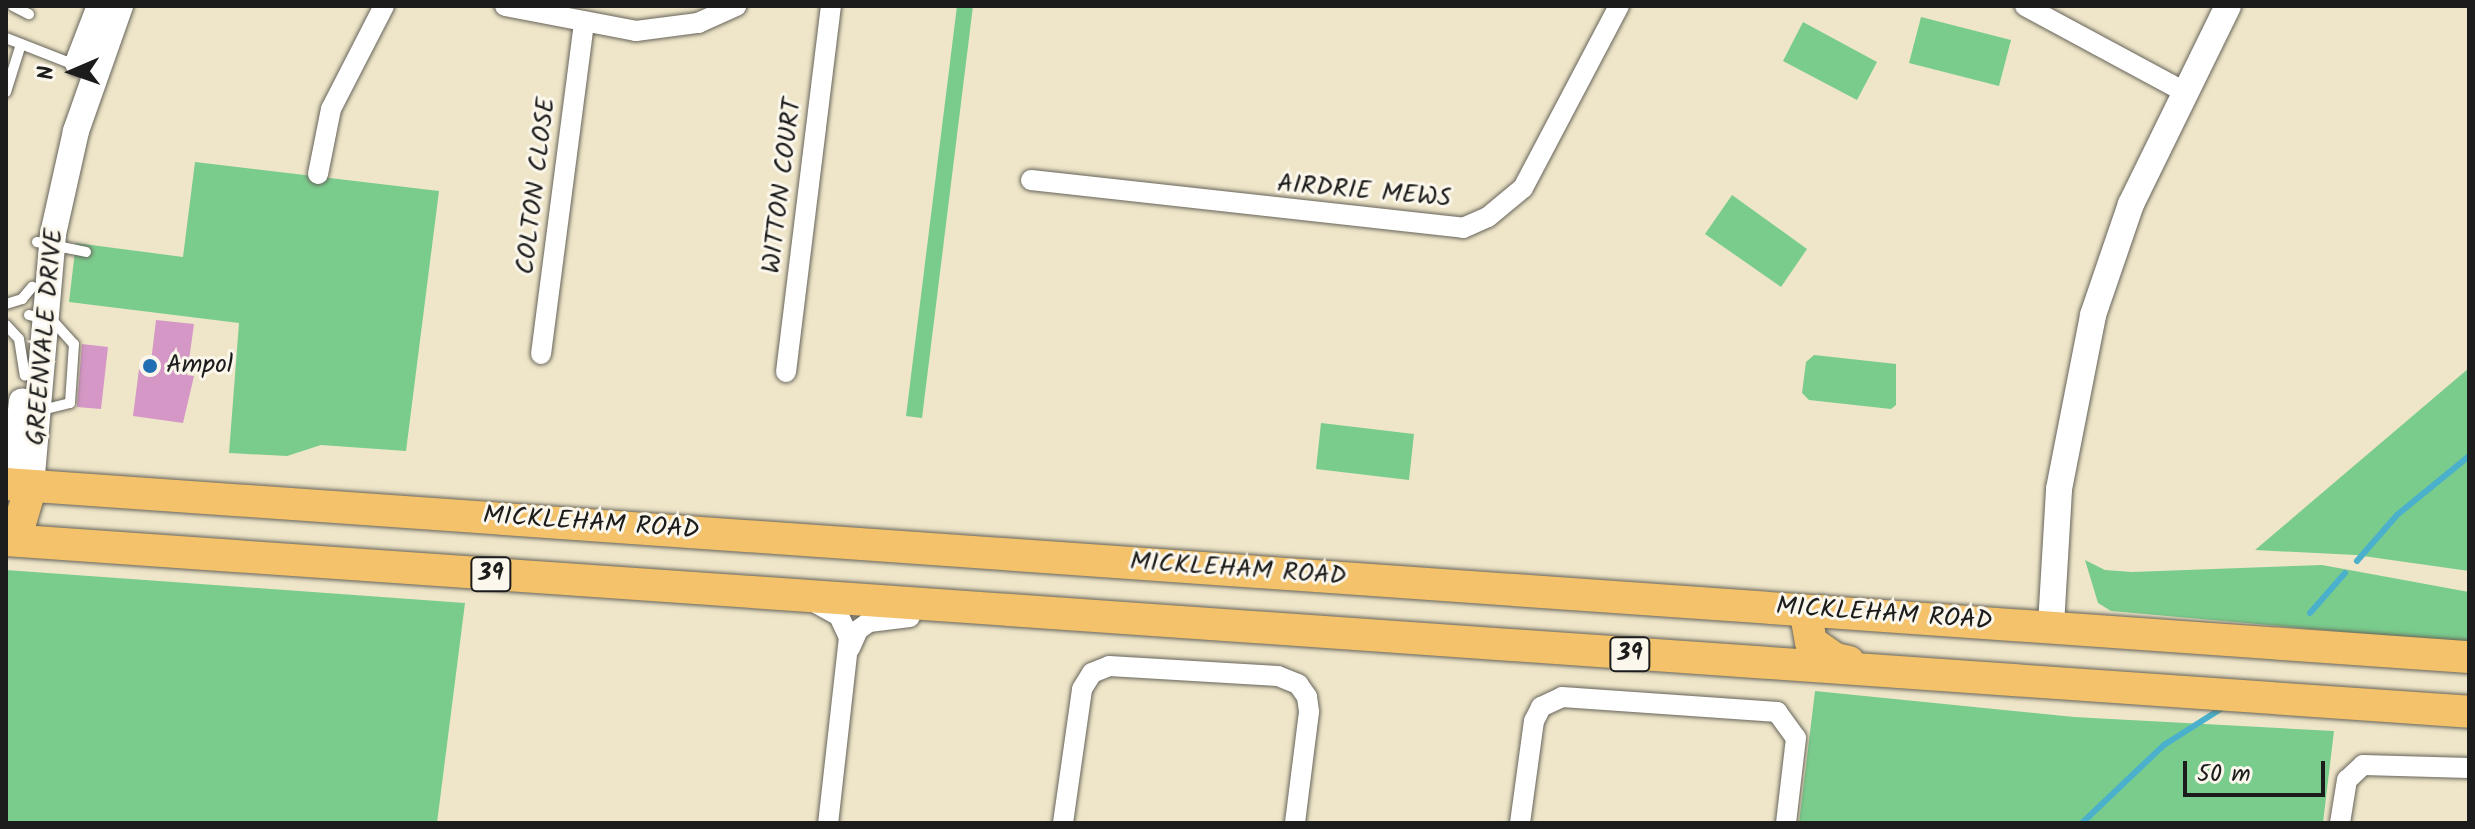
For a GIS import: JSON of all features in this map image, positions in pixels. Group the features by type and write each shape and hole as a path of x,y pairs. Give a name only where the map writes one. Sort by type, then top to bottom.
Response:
{"main road":[{"name":"MICKLEHAM ROAD","path":"17,485 2051,625 2469,657"},
{"path":"10,540 17,485"},
{"name":"39","path":"10,540 2469,712"},
{"path":"1821,611 1809,616 1806,625 1811,642 1823,653 1916,674"}],"street":[{"name":"GREENVALE DRIVE","path":"17,485 26,397 21,315 32,287 74,137 100,6"},
{"name":"GREENVALE DRIVE","path":"86,69 120,6"},
{"path":"318,174 331,109 384,6"},
{"path":"505,6 584,24 655,31 698,23 736,6"},
{"name":"WITTON COURT","path":"786,372 831,6"},
{"name":"AIRDRIE MEWS","path":"1031,180 1463,228 1488,217 1523,188 1619,6"},
{"path":"2025,6 2183,91"},
{"path":"2051,625 2059,489 2089,330 2131,204 2183,91 2228,6"},
{"name":"COLTON CLOSE","path":"541,354 584,24"},
{"name":"GREENVALE DRIVE","path":"26,397 21,315 44,243"},
{"path":"6,435 26,397"},
{"path":"791,595 839,616 850,648"},
{"path":"828,823 850,648 862,626 885,617 1054,627 1137,620"},
{"path":"1063,823 1082,689 1092,673 1109,666 1278,676 1298,684 1307,697 1309,712 1295,823"},
{"path":"1520,823 1532,729 1541,707 1562,697 1777,712 1789,721 1796,738 1786,823"},
{"path":"2340,823 2347,780 2363,765 2469,768"}],"lane":[{"path":"13,6 29,14"},
{"path":"6,38 86,69"},
{"path":"6,92 21,44"},
{"path":"44,243 86,252"}],"green space":[{"path":"957,6 973,6 922,418 906,416"},
{"path":"1921,17 2011,40 1999,86 1909,63"},
{"path":"1803,22 1877,62 1857,100 1783,61"},
{"path":"195,162 439,191 406,451 321,445 287,456 229,453 239,323 69,302 76,243 183,257"},
{"path":"1732,195 1807,249 1781,287 1705,234"},
{"path":"1814,355 1896,364 1896,405 1891,409 1809,400 1802,393 1806,362"},
{"path":"2469,368 2469,571 2356,555 2255,550"},
{"path":"1321,423 1414,434 1409,480 1316,469"},
{"path":"2085,560 2105,570 2132,572 2322,565 2469,592 2469,643 2111,611 2098,603"},
{"path":"6,570 465,603 437,823 6,823"},
{"path":"1815,691 2074,717 2334,731 2323,823 1799,823"}],"building":[{"path":"156,320 194,324 187,375 194,376 183,423 133,416 139,369 150,370"},
{"path":"82,344 108,347 101,409 77,407"}],"waterway":[{"path":"2357,561 2397,515 2469,456"},
{"path":"2310,613 2345,573"},
{"path":"2082,823 2164,745 2222,708"}],"place":[{"name":"Ampol","path":"150,366"}]}
